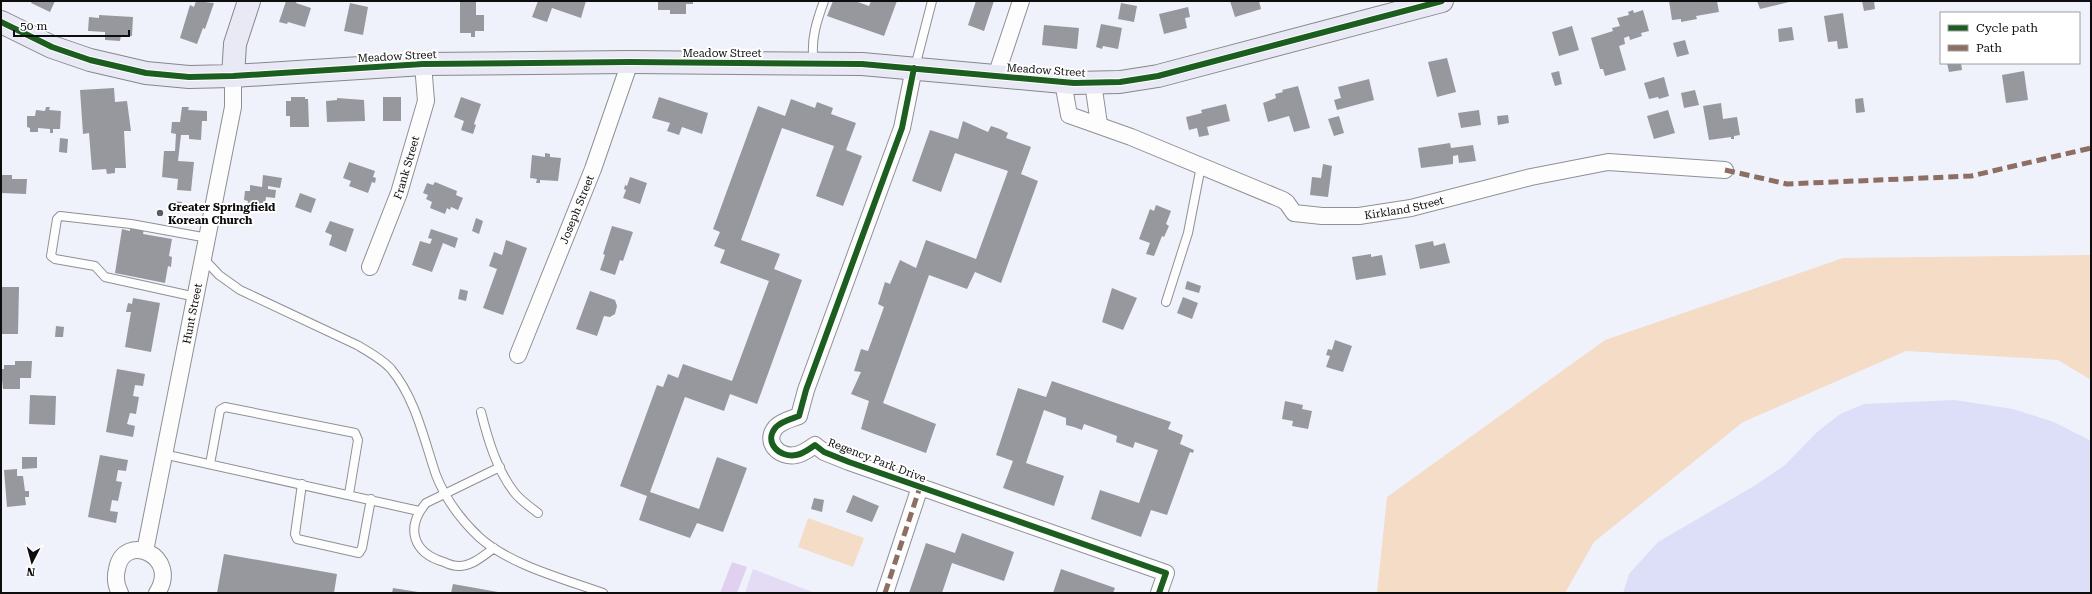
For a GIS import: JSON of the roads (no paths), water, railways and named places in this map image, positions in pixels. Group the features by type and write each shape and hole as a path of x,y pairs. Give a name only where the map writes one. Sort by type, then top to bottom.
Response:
{"street":[{"path":"233,76 235,44 249,1"},
{"path":"996,76 1021,1"},
{"name":"Meadow Street","path":"1,22 52,47 110,65 168,76 233,76 423,64 630,62 814,63 914,68 1063,82 1093,83 1129,81 1158,76 1442,1"},
{"name":"Joseph Street","path":"518,355 593,169 630,62"},
{"name":"Frank Street","path":"370,267 399,193 426,101 423,64"},
{"name":"Regency Park Drive","path":"914,68 902,128 814,368 799,411 799,416 781,423 776,428 772,437 775,450 783,455 798,455 815,444 832,456 1166,573 1159,593"},
{"name":"Hunt Street","path":"145,551 233,107 233,76"},
{"name":"Kirkland Street","path":"1063,82 1069,115 1099,124 1283,200 1294,213 1331,216 1360,216 1411,208 1531,177 1608,162 1725,170"},
{"path":"1093,83 1099,124"},
{"path":"885,593 920,487"},
{"path":"120,593 116,578 120,561 130,552 145,551 155,555 161,566 161,583 157,593"}],"lane":[{"path":"814,63 811,49 818,16 824,1"},
{"path":"914,68 932,1"},
{"path":"1166,302 1188,233 1201,166"},
{"path":"196,297 105,277 95,266 54,259 51,256 58,217 131,224 208,238"},
{"path":"203,258 219,275 240,290 357,345 385,363 395,374 410,403 445,494 472,529 494,548 531,566 603,593"},
{"path":"210,464 220,410 225,407 355,433 358,440 349,494"},
{"path":"481,412 487,436 500,467 515,493 538,513"},
{"path":"164,454 349,494 419,511"},
{"path":"494,548 473,563 458,566 437,560 420,550 414,535 413,525 419,511 426,503 500,467"},
{"path":"302,484 295,534 297,539 359,553 362,548 371,499"}],"place":[{"name":"Greater Springfield Korean Church","path":"160,213"}]}
